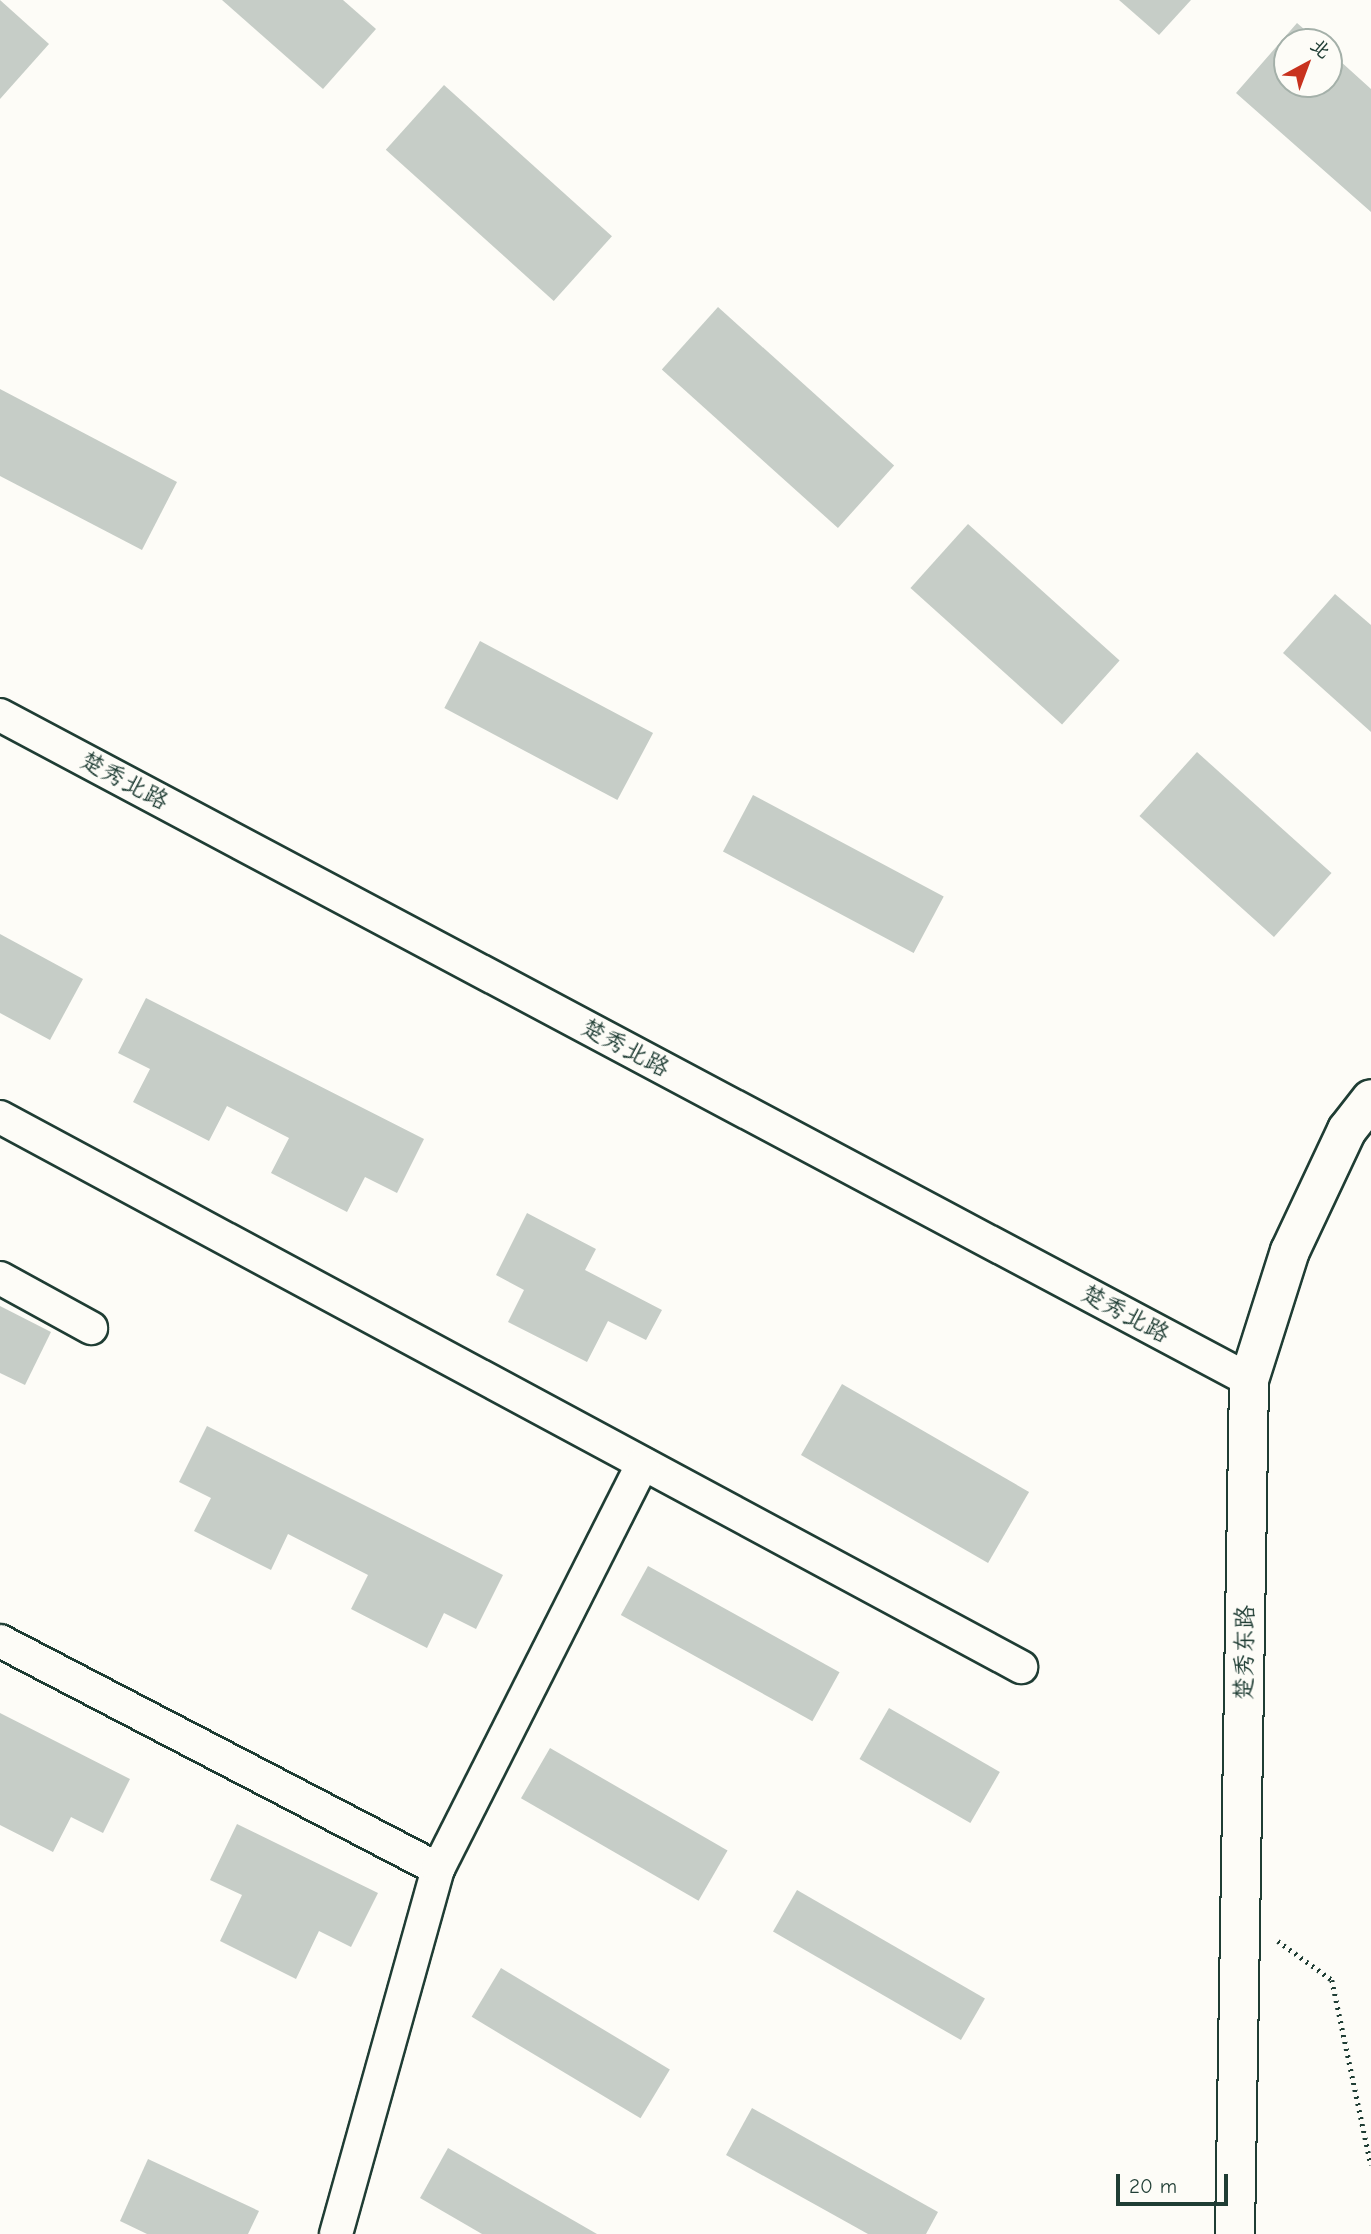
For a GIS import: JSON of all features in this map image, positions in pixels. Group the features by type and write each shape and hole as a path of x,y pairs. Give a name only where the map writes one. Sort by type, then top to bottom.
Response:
{"street":[{"name":"楚秀北路","path":"0,715 1249,1380"},
{"name":"楚秀东路","path":"1235,2234 1249,1380 1290,1251 1347,1130 1371,1099"},
{"path":"0,1118 1021,1667"},
{"path":"0,1278 91,1328"},
{"path":"336,2234 438,1869 643,1464"},
{"path":"0,1641 438,1869"}],"path":[{"path":"1240,1914 1332,1980 1371,2165"}],"building":[{"path":"0,0 49,44 0,99"},
{"path":"222,0 343,0 376,29 323,89"},
{"path":"1119,0 1191,0 1159,35"},
{"path":"1273,51 1273,98 1343,98 1343,64 1371,89 1371,212 1236,93"},
{"path":"444,85 612,236 554,301 386,150"},
{"path":"718,307 894,466 838,528 662,369"},
{"path":"0,389 177,482 142,550 0,476"},
{"path":"968,524 1120,661 1062,724 910,588"},
{"path":"1335,594 1371,625 1371,732 1283,653"},
{"path":"480,641 653,733 617,800 444,708"},
{"path":"1197,752 1332,873 1274,937 1139,816"},
{"path":"753,795 944,896 914,953 723,852"},
{"path":"0,934 83,979 50,1040 0,1013"},
{"path":"146,998 424,1139 397,1193 365,1177 347,1212 271,1173 289,1138 227,1106 209,1141 133,1102 150,1069 118,1053"},
{"path":"527,1213 596,1249 585,1270 662,1310 646,1340 608,1321 587,1362 508,1322 524,1290 496,1275"},
{"path":"0,1306 51,1332 25,1385 0,1373"},
{"path":"842,1384 1029,1492 988,1563 801,1455"},
{"path":"207,1426 503,1575 476,1629 444,1613 427,1648 351,1609 368,1575 288,1534 271,1570 194,1531 211,1498 179,1482"},
{"path":"648,1566 840,1672 812,1721 621,1615"},
{"path":"889,1708 1000,1772 970,1823 860,1759"},
{"path":"0,1713 130,1779 103,1833 71,1817 53,1852 0,1825"},
{"path":"550,1748 728,1850 699,1901 521,1798"},
{"path":"237,1824 378,1893 351,1947 319,1931 296,1979 220,1941 242,1895 210,1880"},
{"path":"797,1890 985,1998 961,2040 773,1932"},
{"path":"501,1968 670,2069 641,2118 472,2017"},
{"path":"752,2108 938,2212 926,2234 868,2234 726,2155"},
{"path":"448,2148 597,2234 482,2234 420,2198"},
{"path":"148,2159 259,2211 248,2234 147,2234 120,2221"}]}
